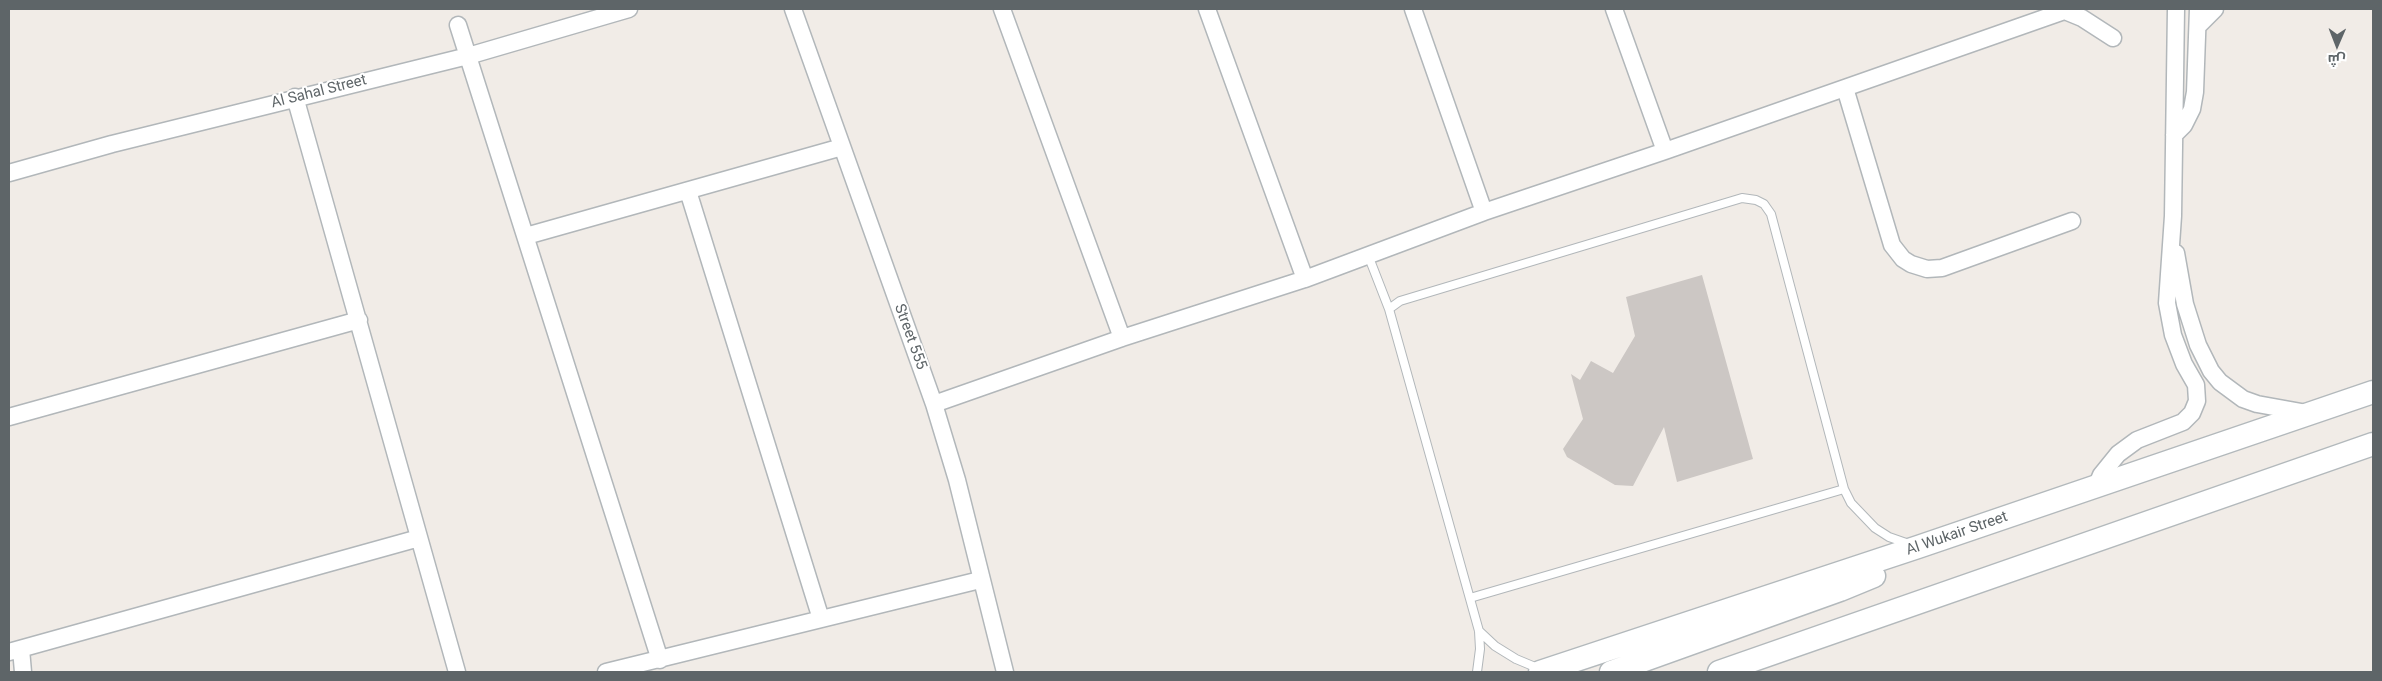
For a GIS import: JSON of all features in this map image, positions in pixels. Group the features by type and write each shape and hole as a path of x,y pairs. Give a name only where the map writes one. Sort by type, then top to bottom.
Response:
{"main road":[{"name":"Al Wukair Street","path":"1542,671 1918,547 2373,392"},
{"path":"1719,672 2373,444"},
{"path":"1611,672 1840,590 1880,573 1918,547"}],"street":[{"name":"Al Sahal Street","path":"9,174 112,144 294,97 468,56 628,9"},
{"name":"Street 555","path":"794,9 934,404 957,480 1004,672"},
{"path":"1002,9 1122,338"},
{"path":"1207,9 1305,279"},
{"path":"1414,9 1484,212"},
{"path":"1614,9 1665,151"},
{"path":"2096,487 2101,475 2118,454 2137,440 2183,422 2192,413 2197,400 2196,384 2178,350 2169,319 2167,286 2173,216 2176,9"},
{"path":"2174,135 2184,125 2192,109 2195,92 2198,9"},
{"path":"2198,26 2215,9"},
{"path":"934,404 1122,338 1305,279 1484,212 1665,151 2067,10 2113,38"},
{"path":"458,24 660,660"},
{"path":"1845,88 1892,245 1897,253 1911,264 1927,269 1942,268 2072,221"},
{"path":"294,97 359,320 457,672"},
{"path":"526,236 842,147"},
{"path":"688,191 821,619"},
{"path":"2173,216 2177,260 2185,304 2198,345 2211,371 2220,382 2244,399 2257,404 2310,414"},
{"path":"9,417 359,320"},
{"path":"23,672 15,651 419,538"},
{"path":"606,672 980,580"}],"lane":[{"path":"1389,308 1400,302 1742,198 1756,200 1764,204 1770,214 1844,489 1851,503 1875,528 1888,537 1918,547"},
{"path":"1368,255 1389,308 1479,630 1480,649 1477,672"},
{"path":"1470,598 1844,489"},
{"path":"1479,630 1495,646 1516,659 1542,671"}],"building":[{"path":"1702,275 1753,459 1677,482 1664,427 1633,486 1615,485 1567,457 1563,449 1583,419 1571,374 1580,380 1591,361 1613,373 1635,336 1626,297"}]}
